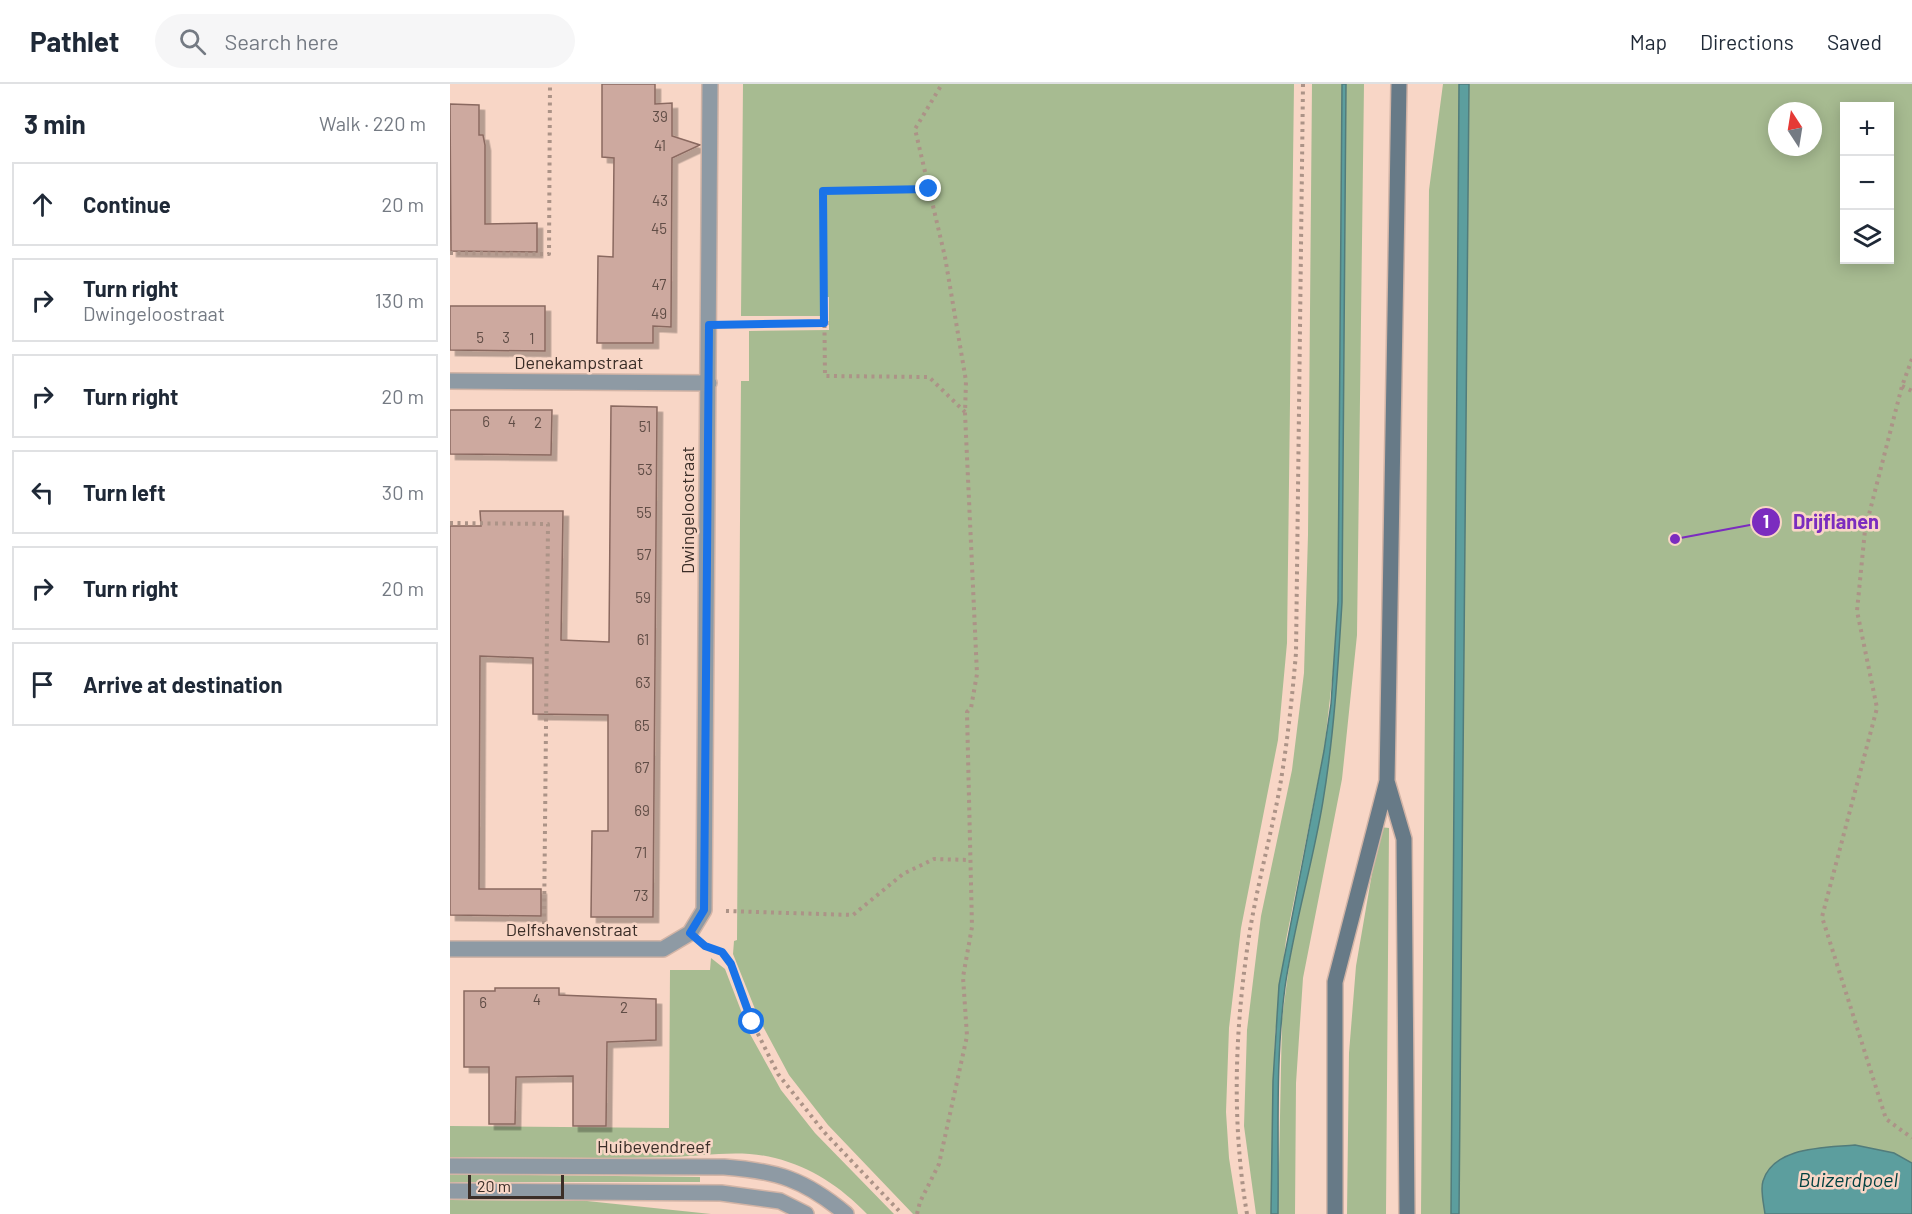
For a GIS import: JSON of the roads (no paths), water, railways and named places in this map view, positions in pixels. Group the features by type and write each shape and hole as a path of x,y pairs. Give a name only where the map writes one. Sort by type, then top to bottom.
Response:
{"main road":[{"path":"1335,1214 1335,982 1387,781 1400,84"},
{"path":"1387,781 1404,839 1407,1214"}],"street":[{"name":"Dwingeloostraat","path":"690,933 704,910 710,84"},
{"name":"Denekampstraat","path":"450,381 708,383"},
{"name":"Delfshavenstraat","path":"450,949 663,949 690,933"},
{"name":"Huibevendreef","path":"450,1166 724,1167 759,1170 786,1176 820,1192 846,1214"},
{"path":"450,1191 721,1193 780,1200 806,1214"}],"water":[{"path":"1342,84 1346,84 1342,602 1327,776 1285,987 1279,1072 1278,1214 1271,1214 1273,1081 1279,985 1324,751 1331,704 1338,601"},
{"path":"1459,84 1469,84 1459,1214 1451,1214"},
{"name":"Buizerdpoel","path":"1855,1145 1894,1153 1912,1163 1912,1214 1765,1214 1762,1185 1769,1170 1778,1161 1789,1155 1816,1148"}],"place":[{"name":"Drijflanen","path":"1675,539"}]}
